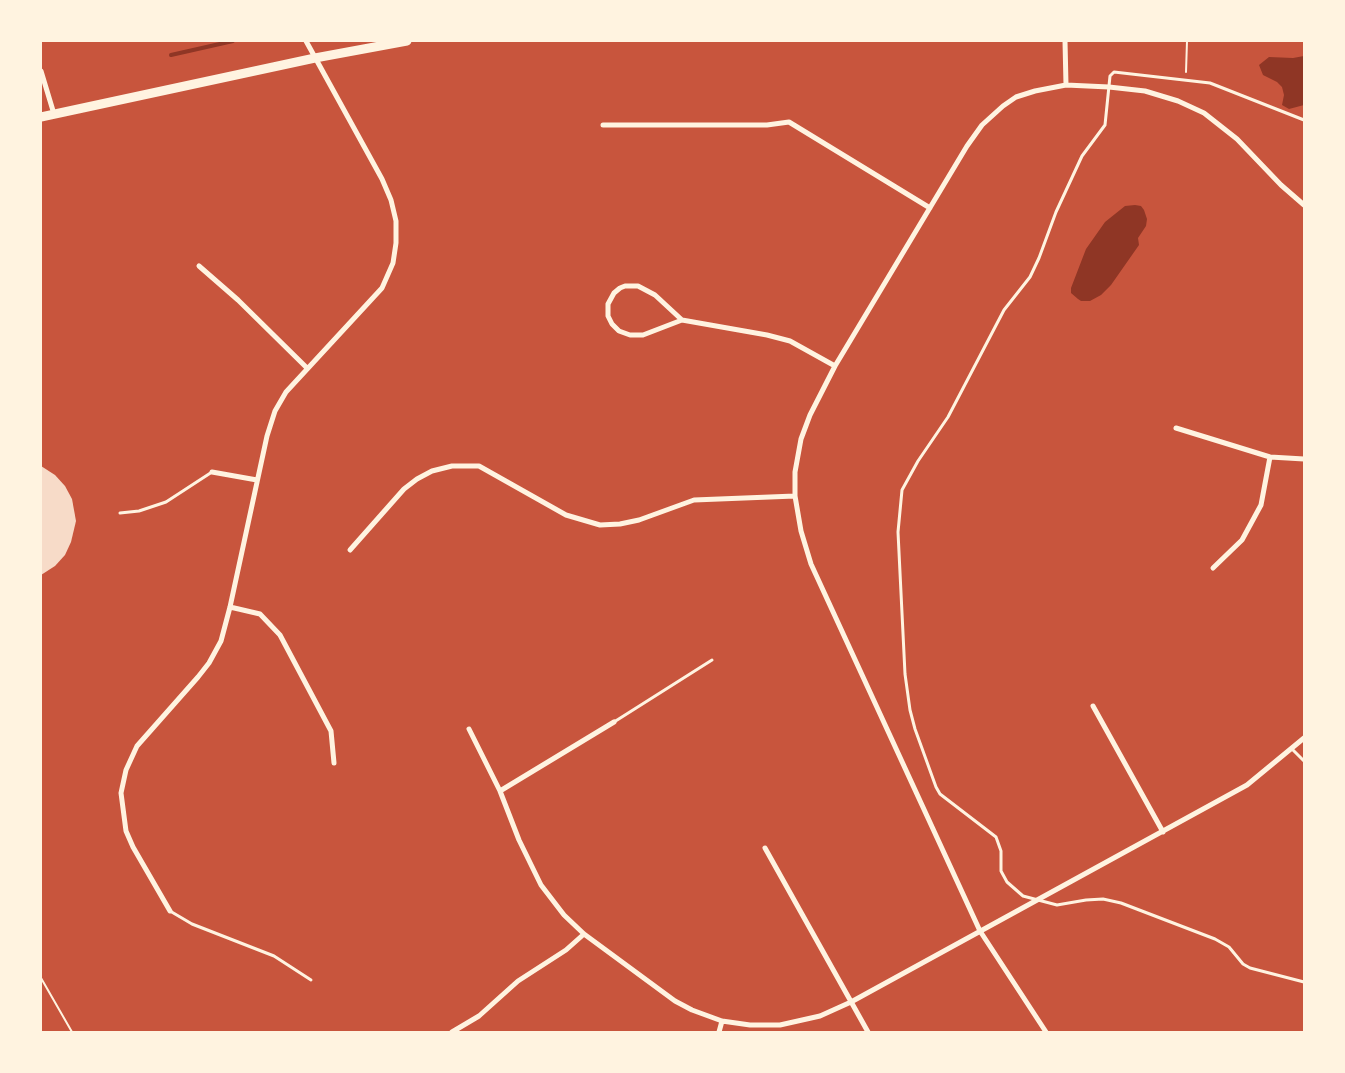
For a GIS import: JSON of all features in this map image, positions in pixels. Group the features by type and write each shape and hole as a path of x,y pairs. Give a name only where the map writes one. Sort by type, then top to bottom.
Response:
{"street":[{"path":"170,912 133,847 126,830 121,793 126,770 137,746 209,663 221,641 267,436 275,411 286,392 382,288 392,263 396,242 396,221 391,200 382,179 306,41"},
{"path":"41,117 315,58 407,41"},
{"path":"1065,41 1066,85"},
{"path":"41,70 54,114"},
{"path":"1046,1032 980,931 811,564 794,496 801,439 810,414 835,366 967,146 982,125 1016,97 1066,85 1144,91 1178,101 1204,113 1237,139 1281,185 1304,205"},
{"path":"603,125 767,125 789,122 930,208"},
{"path":"199,266 238,300 307,368"},
{"path":"682,320 661,300 646,289 638,286 620,288 614,293 608,304 608,316 612,324 619,331 630,336 649,333 682,320 790,341 835,366"},
{"path":"1176,428 1270,457 1304,459"},
{"path":"1214,568 1242,540 1261,505 1270,457"},
{"path":"350,550 404,489 432,471 452,466 479,466 566,515 600,524 620,524 640,520 694,500 794,496"},
{"path":"212,472 257,480"},
{"path":"230,607 260,614 280,635 331,731 334,763"},
{"path":"1093,706 1163,832"},
{"path":"500,791 614,722"},
{"path":"469,729 500,791 519,840 541,885 552,901 584,934 675,1001 692,1010 722,1021 750,1025 780,1025 820,1016 851,1002 1247,785 1304,738"},
{"path":"765,848 868,1032"},
{"path":"452,1032 479,1016 518,981 566,950 584,934"},
{"path":"719,1032 722,1021"}],"lane":[{"path":"1304,120 1210,83 1114,72 1110,76 1105,125 1082,156 1056,212 1030,278 1004,310 948,417 918,461 902,490 899,508 899,552 907,692 915,728 940,794 996,837 1001,851 1001,871 1007,882 1023,896 1057,905 1104,899 1121,904 1215,939 1229,947 1250,968 1304,982"},
{"path":"120,513 140,511 166,502 212,472"},
{"path":"614,722 712,660"},
{"path":"1292,749 1304,761"},
{"path":"170,912 192,924 274,956 311,980"}],"path":[{"path":"1185,80 1187,41"},
{"path":"41,978 72,1032"}],"shaded area":[{"path":"1304,56 1304,105 1289,109 1282,105 1284,95 1282,87 1277,82 1263,75 1259,65 1269,57 1293,58"},
{"path":"1125,206 1141,206 1147,219 1146,226 1138,238 1139,245 1111,285 1101,295 1090,301 1081,301 1071,293 1071,288 1086,249 1105,222"}],"building":[{"path":"41,466 55,475 65,486 72,499 76,521 71,542 65,555 55,566 41,575"}],"waterway":[{"path":"171,55 233,41"}]}
